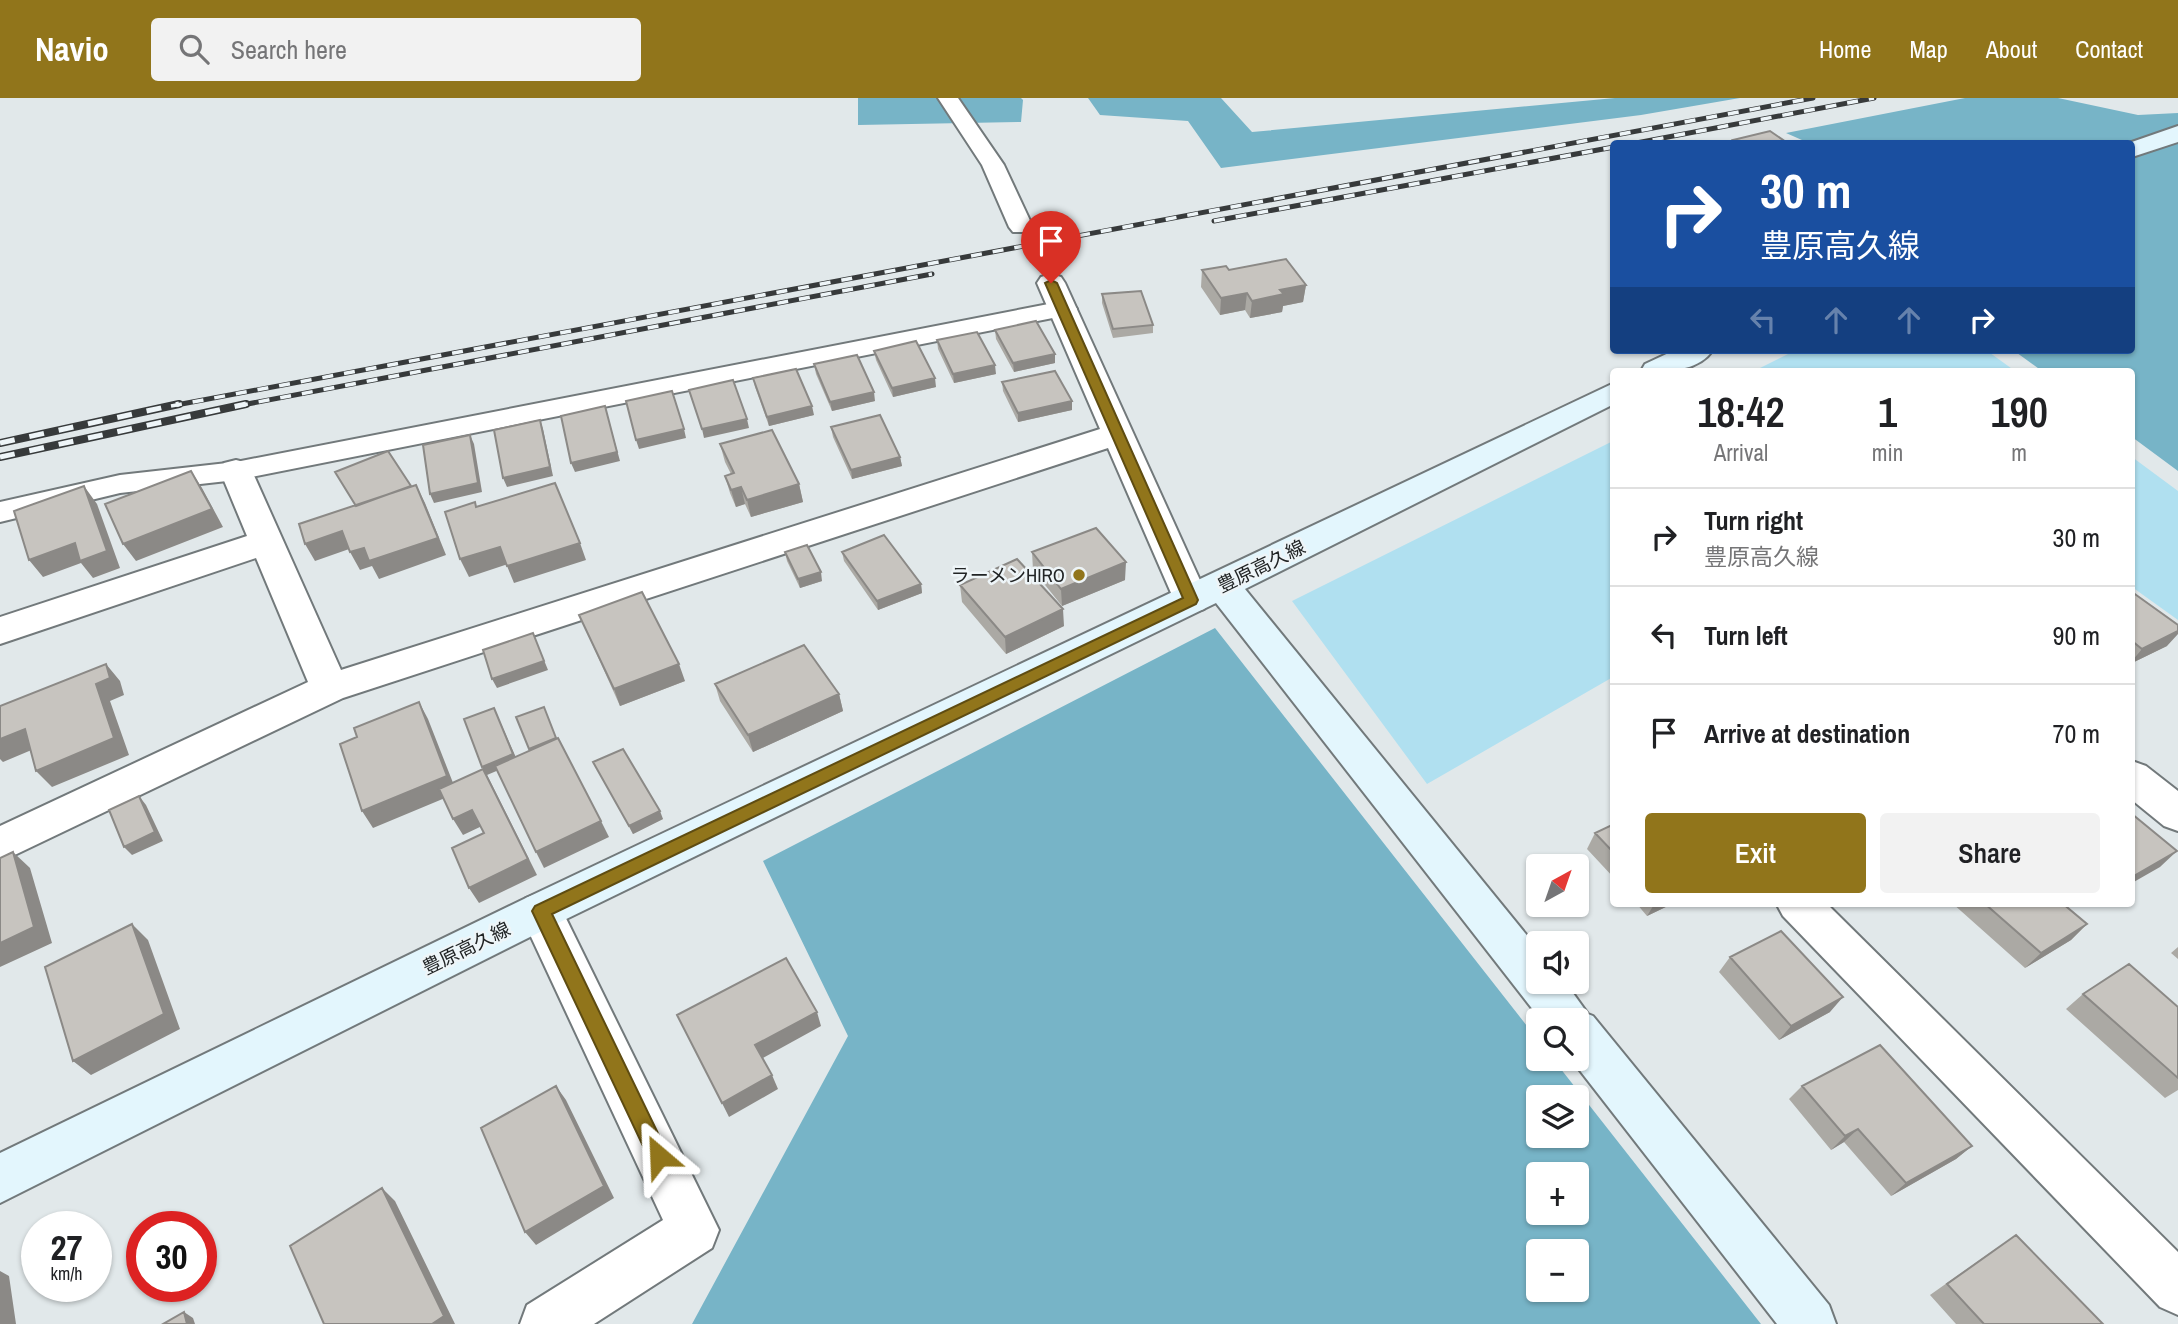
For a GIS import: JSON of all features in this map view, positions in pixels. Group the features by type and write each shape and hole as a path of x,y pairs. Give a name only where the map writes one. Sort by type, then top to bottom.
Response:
{"main road":[{"path":"2135,149 2178,133"},
{"path":"1662,368 1690,354"},
{"name":"豊原高久線","path":"0,1178 541,911 1207,592 1610,394"},
{"path":"1207,592 1559,1008"},
{"path":"1589,1046 1810,1324"}],"street":[{"path":"1057,296 1118,434 1207,592"},
{"path":"0,845 330,688 1118,434"},
{"path":"236,471 330,688"},
{"path":"0,631 267,542"},
{"path":"2135,779 2178,814"},
{"path":"1802,907 2178,1289"},
{"path":"541,911 694,1230 546,1324"}],"lane":[{"path":"948,98 993,165 1021,227"},
{"path":"0,512 120,484 236,471 1057,296"}],"shaded area":[{"path":"858,98 1023,100 1021,122 858,125"},
{"path":"1088,98 1221,98 1252,132 1615,98 1740,98 1641,115 1221,168 1188,121 1100,115"},
{"path":"1965,98 2058,98 2138,115 2178,113 2178,471 2135,439 2135,368 2038,368 2019,354 2135,354 2135,140 1802,140 1786,133"},
{"path":"1788,354 1992,354 2011,368 1760,368"},
{"path":"1610,442 1610,679 1427,784 1292,601"},
{"path":"2135,459 2178,491 2178,620 2135,589"},
{"path":"1215,628 1526,1025 1526,1071 1562,1071 1573,1085 1526,1085 1526,1148 1589,1148 1589,1105 1761,1324 692,1324 848,1036 763,861"}],"building":[{"path":"1770,131 1783,140 1733,140"},
{"path":"1286,259 1306,285 1280,290 1284,294 1252,301 1247,293 1221,298 1202,270 1226,266 1229,270"},
{"path":"1141,291 1153,325 1113,329 1102,294"},
{"path":"1036,321 1055,354 1013,363 995,330"},
{"path":"977,332 995,365 953,374 937,340"},
{"path":"916,341 935,378 892,388 874,351"},
{"path":"857,355 874,392 830,402 814,364"},
{"path":"796,369 812,406 767,417 753,378"},
{"path":"1055,371 1072,401 1018,413 1002,382"},
{"path":"733,380 747,419 702,429 689,390"},
{"path":"672,391 684,429 636,440 626,401"},
{"path":"605,406 617,452 571,463 561,416"},
{"path":"880,415 900,457 851,470 831,427"},
{"path":"540,420 550,467 503,478 494,430"},
{"path":"772,430 799,484 747,500 741,487 731,490 725,476 734,473 720,444"},
{"path":"470,435 478,483 430,494 423,445"},
{"path":"388,451 411,486 356,506 335,472"},
{"path":"191,471 212,509 123,544 105,504"},
{"path":"555,483 580,543 507,566 500,547 460,559 445,512 475,502 476,507"},
{"path":"416,485 438,538 369,561 364,548 350,552 342,531 305,544 299,524"},
{"path":"84,486 107,551 80,561 75,543 29,560 14,511"},
{"path":"1096,528 1126,562 1061,589 1032,552"},
{"path":"884,535 921,584 877,601 842,552"},
{"path":"807,545 821,572 798,579 785,552"},
{"path":"1017,559 1063,609 1005,637 960,585"},
{"path":"642,592 679,664 614,689 579,615"},
{"path":"2135,594 2178,625 2178,631 2142,649 2135,643"},
{"path":"533,633 544,661 492,679 483,650"},
{"path":"804,645 839,694 748,735 715,684"},
{"path":"106,664 110,678 96,684 114,738 36,771 25,729 0,739 0,706"},
{"path":"419,702 447,776 362,811 340,744 357,737 354,728"},
{"path":"544,707 556,738 529,749 516,717"},
{"path":"494,708 513,754 482,767 464,719"},
{"path":"558,738 601,821 536,852 495,766"},
{"path":"623,749 660,811 629,826 593,762"},
{"path":"483,769 528,859 469,888 452,848 484,833 472,810 453,819 439,789"},
{"path":"139,796 155,832 124,847 109,810"},
{"path":"2135,816 2177,851 2135,875"},
{"path":"1610,826 1610,849 1595,833"},
{"path":"13,852 34,927 0,943 0,858"},
{"path":"1989,907 2067,907 2087,924 2041,953"},
{"path":"132,924 164,1014 73,1061 45,967"},
{"path":"1781,931 1843,997 1791,1026 1730,957"},
{"path":"786,958 817,1012 755,1045 772,1075 722,1103 677,1015"},
{"path":"2129,964 2178,1007 2178,1078 2083,994"},
{"path":"1880,1045 1972,1146 1906,1183 1858,1129 1845,1136 1802,1086"},
{"path":"556,1086 604,1186 525,1232 481,1128"},
{"path":"382,1188 444,1316 432,1324 324,1324 290,1246"},
{"path":"2016,1235 2103,1324 1984,1324 1947,1284"},
{"path":"184,1312 187,1324 163,1324"}],"railway":[{"path":"171,406 1813,98"},
{"path":"1652,140 1874,98"},
{"path":"1214,221 1610,148"},
{"path":"237,406 932,274"},
{"path":"0,443 179,404"},
{"path":"0,457 246,404"}],"place":[{"name":"ラーメンHIRO","path":"1079,575"}],"route":[{"path":"659,1156 541,911 1191,600 1051,283"}]}
